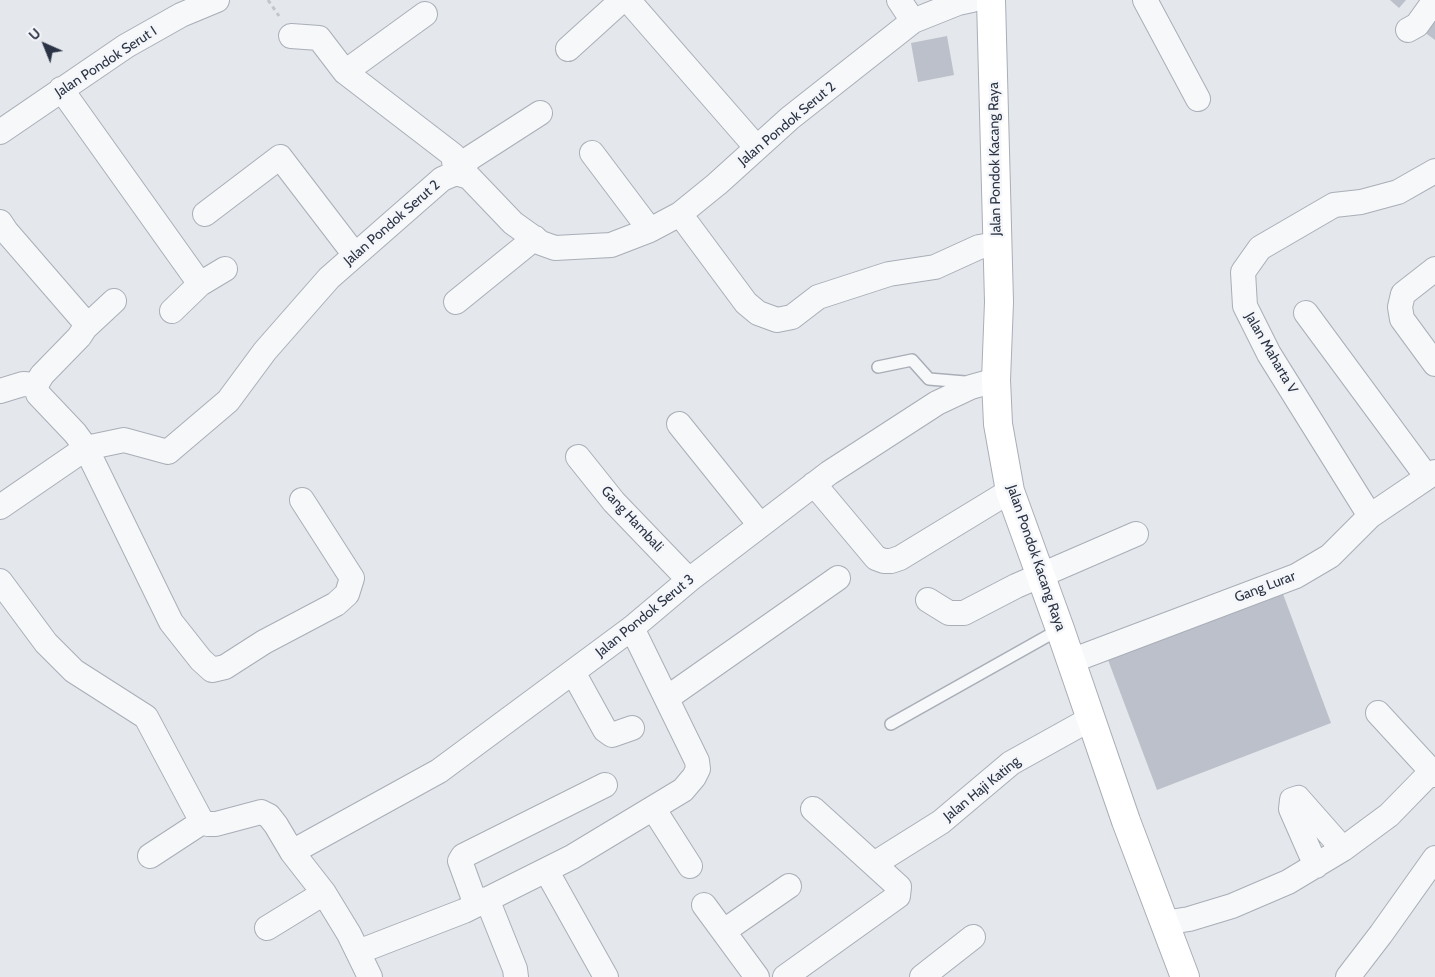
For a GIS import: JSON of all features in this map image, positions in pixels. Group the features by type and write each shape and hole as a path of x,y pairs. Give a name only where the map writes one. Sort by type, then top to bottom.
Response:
{"main road":[{"name":"Jalan Pondok Kacang Raya","path":"992,0 996,244 999,302 983,383 998,424 1010,491 1072,661 1126,821 1184,977"}],"street":[{"name":"Jalan Pondok Serut I","path":"1,130 126,46 181,15 217,0"},
{"path":"568,49 622,0"},
{"path":"628,0 757,148"},
{"path":"900,0 913,21"},
{"name":"Jalan Pondok Serut 2","path":"86,448 124,440 168,452 228,401 265,350 329,278 442,179 456,173 469,177 514,223 541,243 555,248 584,248 612,245 650,230 680,214 718,184 790,118 913,21 958,3 972,0"},
{"path":"1145,0 1198,99"},
{"path":"1408,30 1417,25 1435,0"},
{"path":"345,72 425,14"},
{"path":"291,36 319,38 345,72 452,155 456,173"},
{"path":"61,90 200,284"},
{"path":"456,173 470,158 540,113"},
{"path":"592,153 650,230"},
{"path":"205,214 280,157 355,255"},
{"name":"Jalan Maharta V","path":"1370,516 1269,354 1245,306 1243,272 1260,248 1334,205 1361,202 1398,192 1435,171"},
{"path":"680,214 746,303 758,313 777,320 792,317 818,297 889,274 935,267 979,248 996,244"},
{"path":"2,230 83,320 85,328"},
{"path":"456,302 534,238"},
{"path":"172,311 200,284 225,269"},
{"path":"1435,269 1403,294 1400,307 1402,319 1435,364"},
{"path":"114,301 85,328 79,337 42,375 36,385 38,394 75,433 86,448 171,622 200,660 212,670 225,667 264,642 336,604 347,594 352,578 302,500"},
{"path":"1306,313 1431,474"},
{"name":"Jalan Pondok Serut 3","path":"292,852 439,771 632,628 689,580 829,473 937,403 983,383"},
{"path":"0,391 24,384 36,385"},
{"path":"680,424 760,525"},
{"path":"0,507 86,448"},
{"name":"Gang Hambali","path":"578,457 614,502 689,580"},
{"name":"Gang Lurar","path":"1072,661 1296,576 1330,556 1370,516 1431,474"},
{"path":"814,484 876,558 884,561 900,558 1010,491"},
{"path":"928,600 949,613 964,613 1041,575 1136,534"},
{"path":"667,698 838,578"},
{"path":"0,581 46,643 74,671 146,717 202,822 216,824 261,812 269,816 292,852 324,893 370,977"},
{"path":"358,952 464,911 572,857 683,790 694,777 698,769 697,761 632,628"},
{"path":"573,672 604,730 612,735 632,728"},
{"path":"1164,923 1189,919 1232,906 1288,882 1344,849 1389,815 1433,773 1378,713"},
{"name":"Jalan Haji Kating","path":"874,864 941,822 1012,763 1092,718"},
{"path":"516,977 515,969 460,861 462,858 605,785"},
{"path":"1316,866 1291,809 1292,800 1298,798 1344,849"},
{"path":"654,808 690,866"},
{"path":"785,977 898,896 899,887 813,809"},
{"path":"150,856 202,822"},
{"path":"1348,977 1435,858"},
{"path":"546,870 606,977"},
{"path":"724,931 789,886"},
{"path":"267,928 324,893"},
{"path":"704,905 757,977"},
{"path":"922,977 973,937"}],"lane":[{"path":"878,367 912,360 929,379 983,383"},
{"path":"892,724 1060,628"}],"building":[{"path":"1390,0 1406,0 1399,8"},
{"path":"1435,8 1435,40 1420,29"},
{"path":"947,36 954,75 918,82 911,43"},
{"path":"1280,586 1331,723 1157,790 1105,652"}]}
